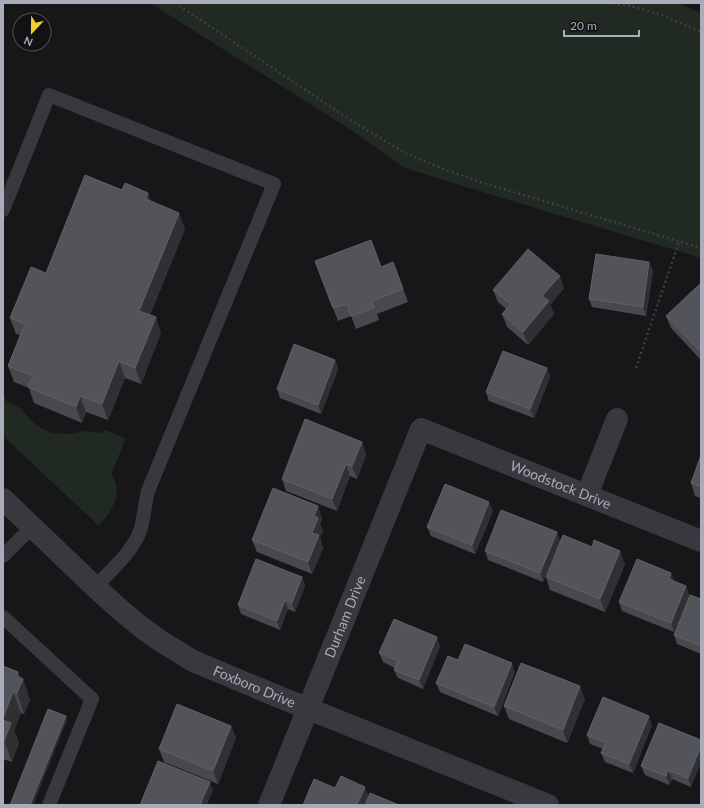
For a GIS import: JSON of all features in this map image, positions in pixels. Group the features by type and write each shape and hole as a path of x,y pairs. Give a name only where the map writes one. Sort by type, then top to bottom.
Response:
{"street":[{"path":"587,495 617,419"},
{"name":"Woodstock Drive","path":"421,428 701,541"},
{"name":"Durham Drive","path":"269,805 421,428"},
{"name":"Foxboro Drive","path":"3,499 95,587 141,628 176,652 210,669 548,805"}],"lane":[{"path":"3,210 49,95 274,184 148,491 141,529 131,548 95,587"},
{"path":"3,556 32,527"},
{"path":"3,617 92,699 48,805"}],"path":[{"path":"175,3 352,121 407,154 480,182 701,248"},
{"path":"608,3 631,6 659,14 701,32"},
{"path":"636,368 679,242"}],"shaded area":[{"path":"150,3 678,3 701,13 701,258 405,168 348,128"},
{"path":"3,389 7,402 20,408 39,427 51,433 68,434 86,431 101,433 105,430 126,438 111,475 117,488 115,502 108,515 99,526 3,436"}],"building":[{"path":"85,175 122,190 125,183 148,193 146,199 179,213 139,311 156,317 135,368 119,361 102,404 80,396 76,407 28,387 33,376 8,366 25,324 10,318 31,267 46,273"},
{"path":"371,240 381,267 393,262 403,289 372,301 374,308 351,316 347,304 333,308 315,261"},
{"path":"528,249 560,276 542,296 549,301 523,332 502,314 511,304 493,290"},
{"path":"596,254 649,262 643,307 589,299"},
{"path":"701,283 701,352 666,316"},
{"path":"294,344 335,360 318,405 277,389"},
{"path":"503,351 547,368 530,409 486,392"},
{"path":"305,419 362,442 352,466 346,464 332,499 282,479"},
{"path":"701,455 701,487 691,483"},
{"path":"445,484 489,502 472,545 427,527"},
{"path":"273,488 318,506 314,516 318,518 312,533 319,535 308,562 252,540"},
{"path":"501,510 557,532 540,573 485,551"},
{"path":"563,535 592,547 594,540 620,551 600,599 546,577"},
{"path":"256,559 302,577 292,603 285,600 277,621 238,605"},
{"path":"637,559 671,573 669,579 686,586 671,623 619,602"},
{"path":"690,595 701,599 701,646 674,635"},
{"path":"394,619 437,637 419,680 394,670 398,661 379,653"},
{"path":"465,644 512,663 494,707 436,683 448,656 458,660"},
{"path":"521,663 580,686 563,730 504,706"},
{"path":"3,666 18,672 17,676 23,679 17,693 13,692 3,718"},
{"path":"603,697 649,716 629,764 601,753 606,743 587,735"},
{"path":"177,704 231,726 213,771 159,749"},
{"path":"48,709 66,716 30,805 10,805"},
{"path":"3,720 11,723 4,741 3,741"},
{"path":"659,723 701,740 701,746 688,778 668,770 666,776 641,766"},
{"path":"158,761 210,782 200,805 140,805"},
{"path":"341,776 365,787 357,805 303,805 314,779 335,788"},
{"path":"370,793 399,805 365,805"}]}
